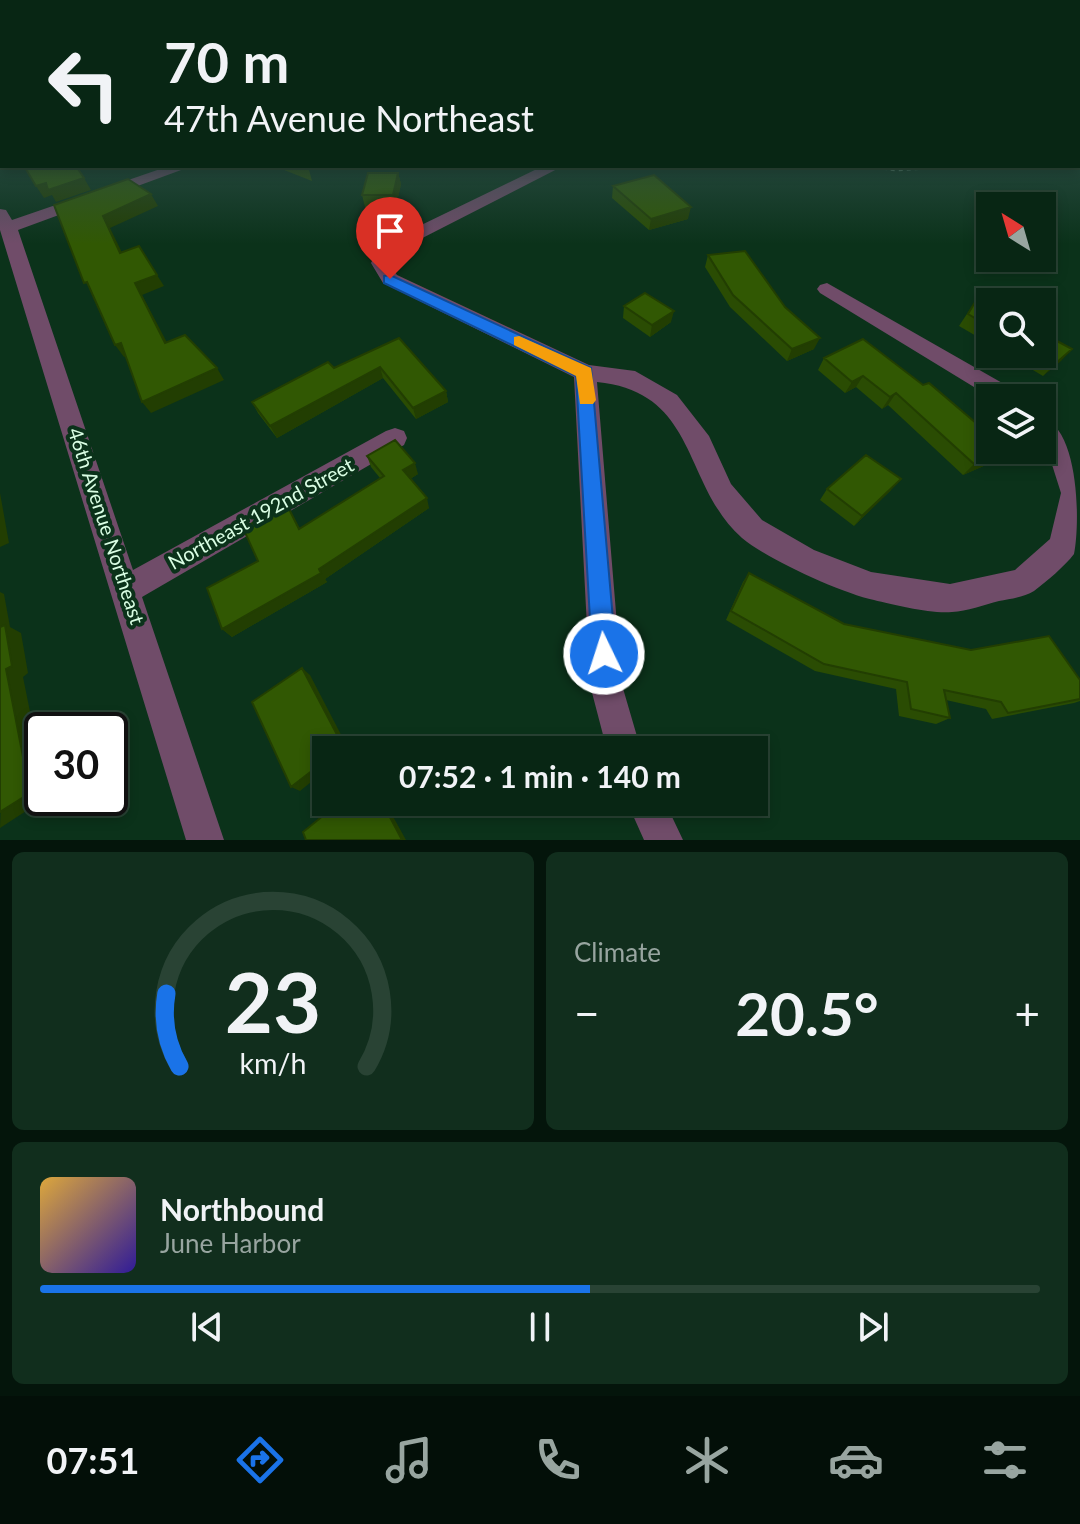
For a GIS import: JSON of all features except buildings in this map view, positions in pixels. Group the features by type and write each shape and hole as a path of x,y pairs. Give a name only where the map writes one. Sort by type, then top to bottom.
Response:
{"street":[{"path":"4,220 177,168"},
{"path":"551,168 387,249 380,263 390,279 585,373 627,377 669,401 700,443 721,491 752,529 804,559 871,586 950,598 1022,582 1063,546 1074,493 1056,444"},
{"name":"46th Avenue Northeast","path":"4,220 127,589 205,840"},
{"path":"827,289 986,384"},
{"path":"585,373 606,685 620,736"},
{"name":"Northeast 192nd Street","path":"127,589 395,438"},
{"path":"652,816 664,840"}],"path":[{"path":"882,168 924,168"}],"slow traffic":[{"path":"519,341 585,373 587,400"}],"route":[{"path":"390,279 585,373 604,654"}]}
